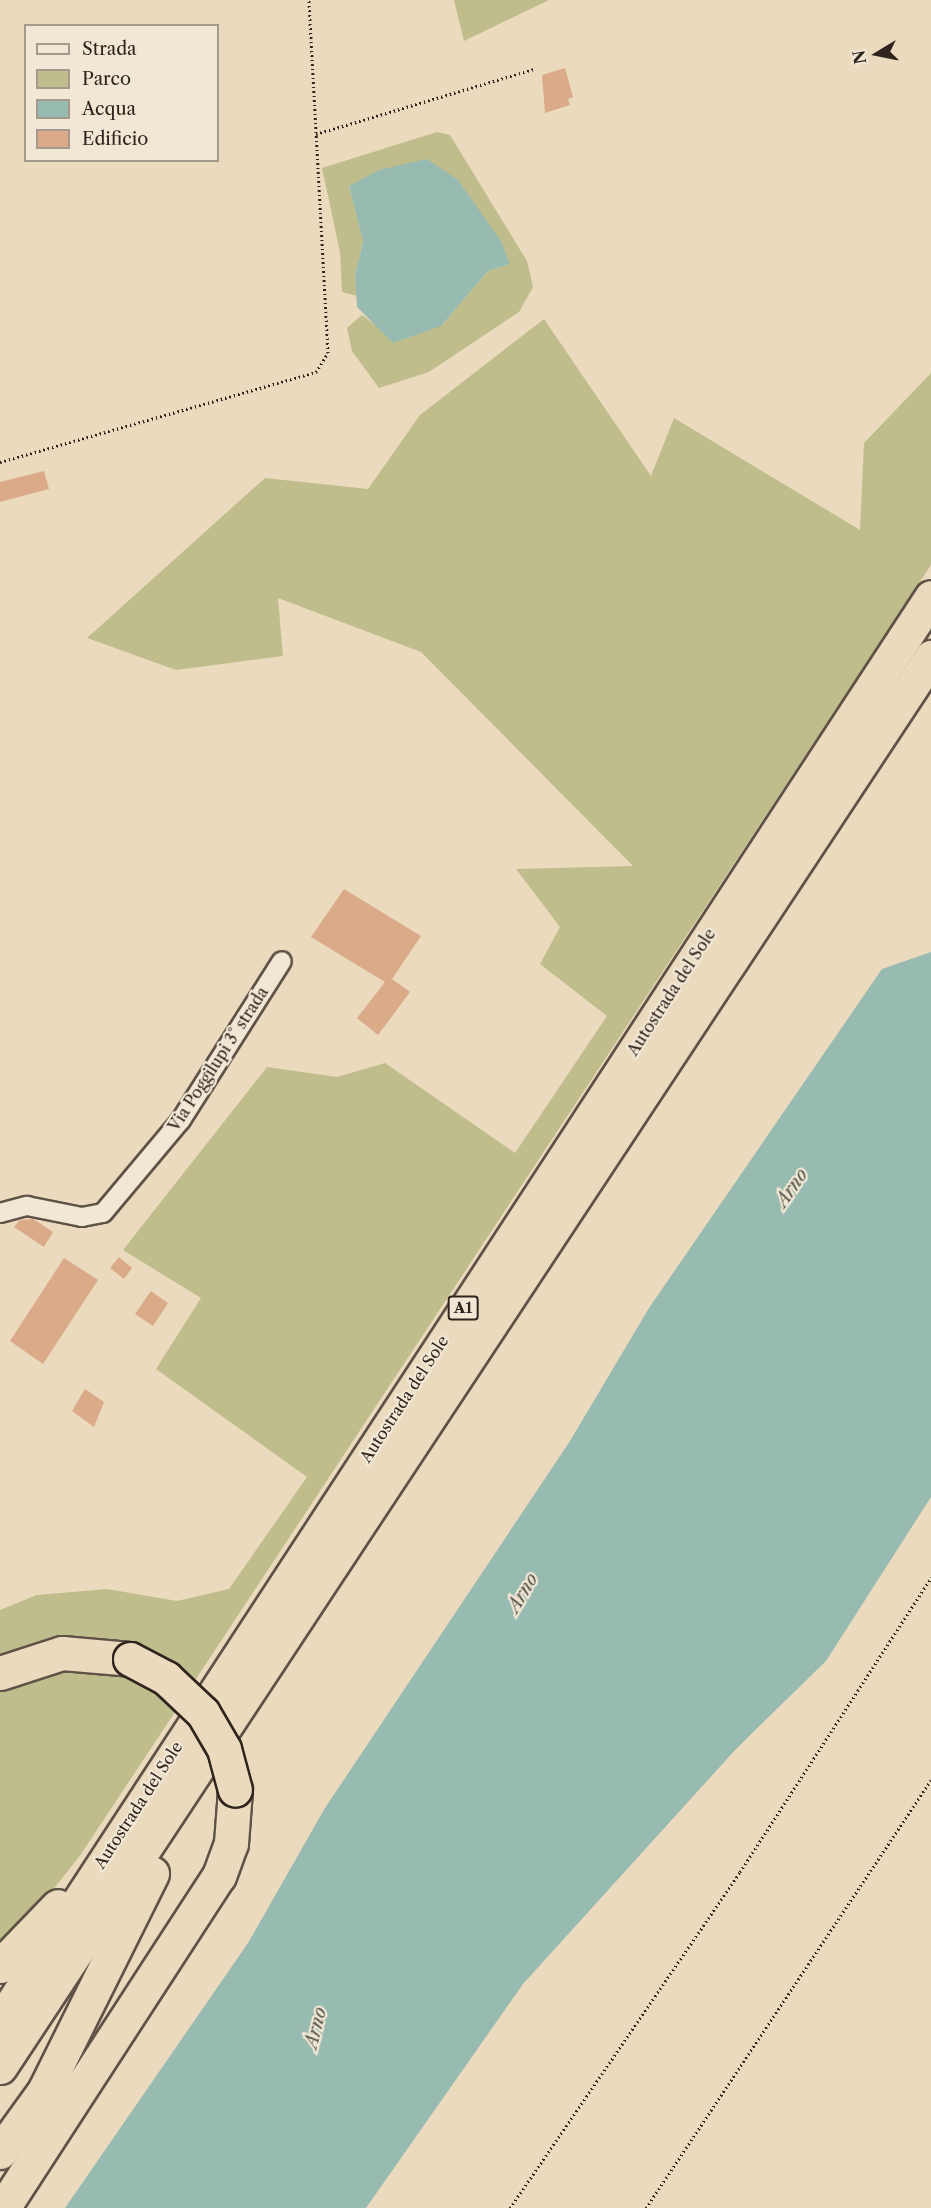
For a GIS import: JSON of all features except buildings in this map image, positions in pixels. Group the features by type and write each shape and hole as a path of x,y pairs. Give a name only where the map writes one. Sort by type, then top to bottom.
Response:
{"highway":[{"name":"Autostrada del Sole","path":"0,2022 101,1861 931,597"},
{"name":"Autostrada del Sole","path":"0,2067 210,1757 931,657"},
{"path":"0,1673 62,1653 130,1659 166,1678 203,1713 224,1749 235,1790 231,1843 219,1876 3,2208"},
{"path":"0,2152 24,2124 210,1757"},
{"path":"0,1966 101,1861"}],"street":[{"name":"Via Poggilupi 3° strada","path":"0,1213 27,1206 82,1217 103,1213 181,1120 282,961"}],"path":[{"path":"0,462 316,372 328,353 309,0"},
{"path":"316,135 534,69"},
{"path":"510,2208 740,1872 931,1578"},
{"path":"646,2208 931,1780"}],"green space":[{"path":"454,0 549,0 464,41"},
{"path":"437,132 450,135 527,261 533,287 519,312 429,372 379,388 352,351 347,328 362,315 374,324 441,326 488,271 509,264 349,186 363,241 355,276 357,296 342,292 340,252 322,168"},
{"path":"544,319 651,476 674,418 860,530 864,443 931,373 931,565 194,1682 164,1658 114,1643 0,1662 0,1610 37,1595 107,1589 177,1601 229,1589 307,1477 156,1369 201,1298 123,1250 267,1067 337,1077 385,1063 515,1153 607,1016 540,964 560,927 516,869 633,866 421,652 278,598 283,656 176,670 87,638 265,478 368,489 420,415"},
{"path":"116,1667 181,1703 79,1857 0,1956 0,1686 40,1668"}],"water":[{"path":"427,159 458,180 501,241 510,264 488,271 441,326 393,343 357,307 355,276 363,241 349,186 379,170"},
{"name":"Arno","path":"931,952 931,1497 826,1661 736,1749 523,1984 366,2208 65,2208 248,1943 325,1808 570,1441 649,1308 882,969"}]}
